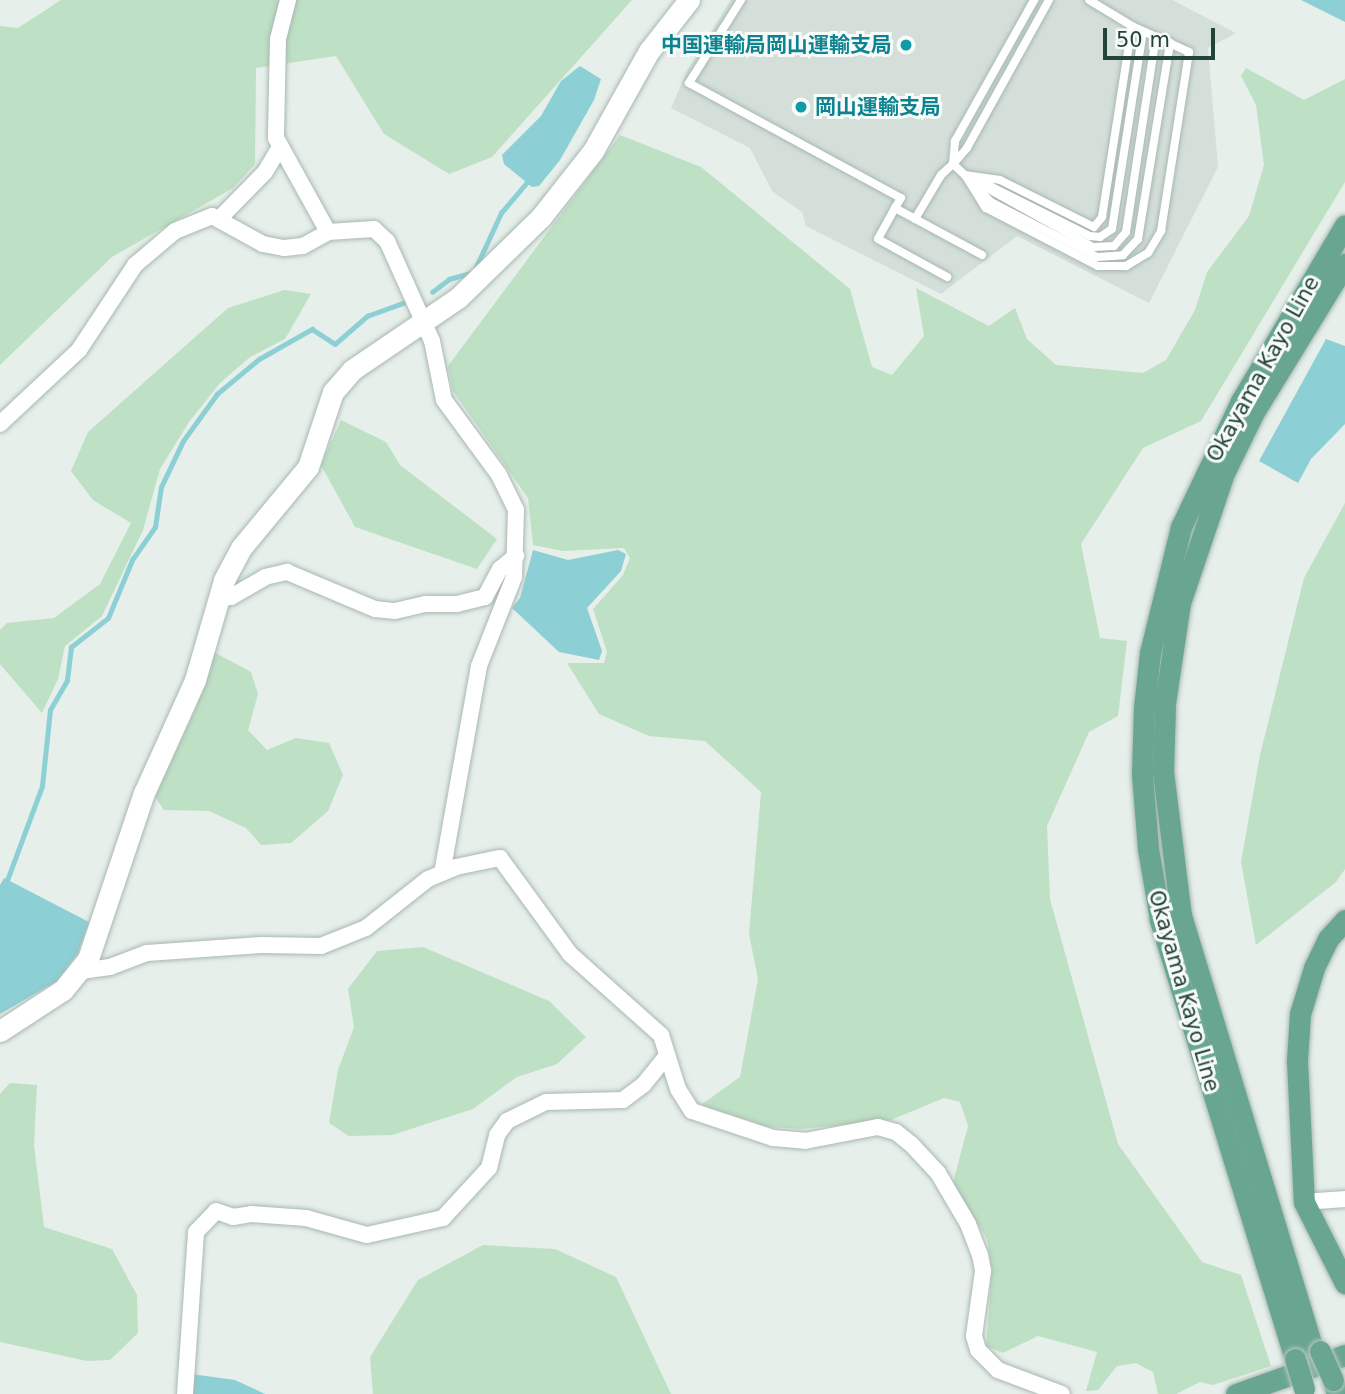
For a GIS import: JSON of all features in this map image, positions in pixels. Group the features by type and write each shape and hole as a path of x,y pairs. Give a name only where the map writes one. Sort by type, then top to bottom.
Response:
{"main road":[{"name":"Okayama Kayo Line","path":"1322,1389 1160,919 1147,836 1144,708 1150,653 1181,527 1241,401 1345,225"},
{"name":"Okayama Kayo Line","path":"1310,1355 1304,1322 1181,916 1163,772 1165,702 1180,603 1224,473 1254,412 1345,264"},
{"path":"1345,920 1328,939 1314,968 1300,1014 1304,1202 1345,1283"},
{"path":"1233,1393 1345,1355"}],"street":[{"path":"288,0 278,38 279,149 328,232"},
{"path":"0,1031 63,990 81,971 144,793 195,680 218,598 241,548 308,467 333,392 352,370 424,324 509,250 578,174 649,51 689,0"},
{"path":"220,218 265,172 279,149"},
{"path":"0,424 79,350 149,249 175,231 212,216 263,244 284,248 303,246 328,232 374,229 387,241 432,341 444,400 499,475 516,510 514,577 479,666 442,873"},
{"path":"218,598 231,597 265,577 287,572 375,609 457,604 485,597 500,569 516,556"},
{"path":"81,971 110,967 148,953 261,945 321,946 366,928 428,879 500,858 570,954 661,1035 678,1089 692,1111 772,1138 805,1141 878,1127 896,1132 911,1144 939,1173 976,1246 983,1271 974,1336 978,1350 998,1370 1062,1394"},
{"path":"185,1394 196,1232 216,1211 233,1217 306,1218 368,1235 443,1218 488,1168 497,1135 507,1121 546,1102 623,1100 644,1084 667,1056"},
{"path":"1304,1202 1345,1199"}],"lane":[{"path":"741,0 689,83 901,198 878,239 947,277"},
{"path":"953,164 955,141 1034,0"},
{"path":"915,219 941,175 967,148 1049,0"},
{"path":"965,175 986,208 1098,266 1111,268 1139,260 1156,244 1161,231 1189,52 1132,26 1089,0"},
{"path":"965,175 1000,180 1086,226 1099,224 1132,26"},
{"path":"965,175 1090,236 1107,233 1115,221 1143,31"},
{"path":"965,175 1093,247 1114,246 1126,232 1156,37"},
{"path":"953,164 991,202 1097,257 1123,255 1138,239 1170,43"},
{"path":"895,208 982,255"}],"shaded area":[{"path":"731,0 1172,0 1236,33 1208,48 1218,167 1149,303 1017,236 941,294 806,226 802,212 772,191 750,148 671,108 687,71"}],"green space":[{"path":"61,0 632,0 492,157 449,174 384,134 336,56 256,68 255,164 233,188 112,257 0,365 0,26 18,28"},
{"path":"1246,68 1304,100 1345,79 1345,182 1201,421 1143,448 1081,544 1100,638 1127,641 1118,716 1089,732 1047,826 1050,899 1118,1144 1202,1262 1241,1275 1271,1366 1213,1385 1200,1382 1176,1394 1158,1394 1153,1372 1136,1363 1117,1366 1098,1390 1086,1391 1097,1352 1038,1336 1003,1353 986,1346 992,1271 987,1239 953,1183 968,1126 960,1102 944,1098 891,1120 801,1129 769,1127 701,1105 740,1077 758,979 749,934 761,792 705,741 649,736 599,714 567,663 604,663 607,652 593,609 623,575 630,558 624,548 563,551 533,545 528,498 453,391 448,366 620,135 701,167 850,289 872,367 892,375 924,336 916,288 989,326 1015,308 1027,339 1056,365 1143,373 1166,360 1195,310 1207,272 1249,216 1264,165 1256,105 1241,76"},
{"path":"284,290 311,294 285,339 250,357 220,383 189,422 160,469 143,530 102,616 65,646 58,679 42,713 0,664 0,630 7,623 54,618 100,584 131,523 93,500 71,471 88,432 228,308"},
{"path":"341,420 386,442 400,465 497,539 477,569 355,527 321,465"},
{"path":"1345,503 1345,869 1336,882 1256,945 1241,862 1260,755 1304,578"},
{"path":"214,652 251,672 258,694 248,730 267,750 296,738 329,743 343,775 328,811 291,843 261,845 246,828 209,811 164,810 155,797 196,708"},
{"path":"423,947 549,1001 586,1037 557,1064 517,1077 473,1109 392,1135 349,1136 329,1123 338,1070 354,1027 348,989 377,951"},
{"path":"10,1083 37,1085 34,1145 44,1227 112,1249 137,1295 138,1333 110,1360 87,1361 0,1342 0,1094"},
{"path":"483,1245 555,1249 616,1277 671,1394 373,1394 370,1357 418,1280"}],"water":[{"path":"1301,0 1345,0 1345,22"},
{"path":"580,66 601,79 594,100 560,160 539,186 532,187 504,164 502,155 541,116 561,81"},
{"path":"1326,339 1345,346 1345,424 1311,459 1298,483 1259,461"},
{"path":"533,550 568,560 618,550 626,554 621,571 587,608 602,651 599,660 559,652 512,608 520,598"},
{"path":"4,878 89,922 78,953 57,981 0,1014 0,885"},
{"path":"191,1374 235,1380 265,1394 190,1394"}],"waterway":[{"path":"476,267 501,213 529,180"},
{"path":"432,292 449,279 470,273"},
{"path":"6,883 42,786 50,710 67,680 71,647 108,618 132,560 155,527 161,487 183,441 217,394 259,359 312,329 335,344 367,316 403,303"}],"place":[{"name":"中国運輸局岡山運輸支局","path":"906,45"},
{"name":"岡山運輸支局","path":"801,107"}]}
